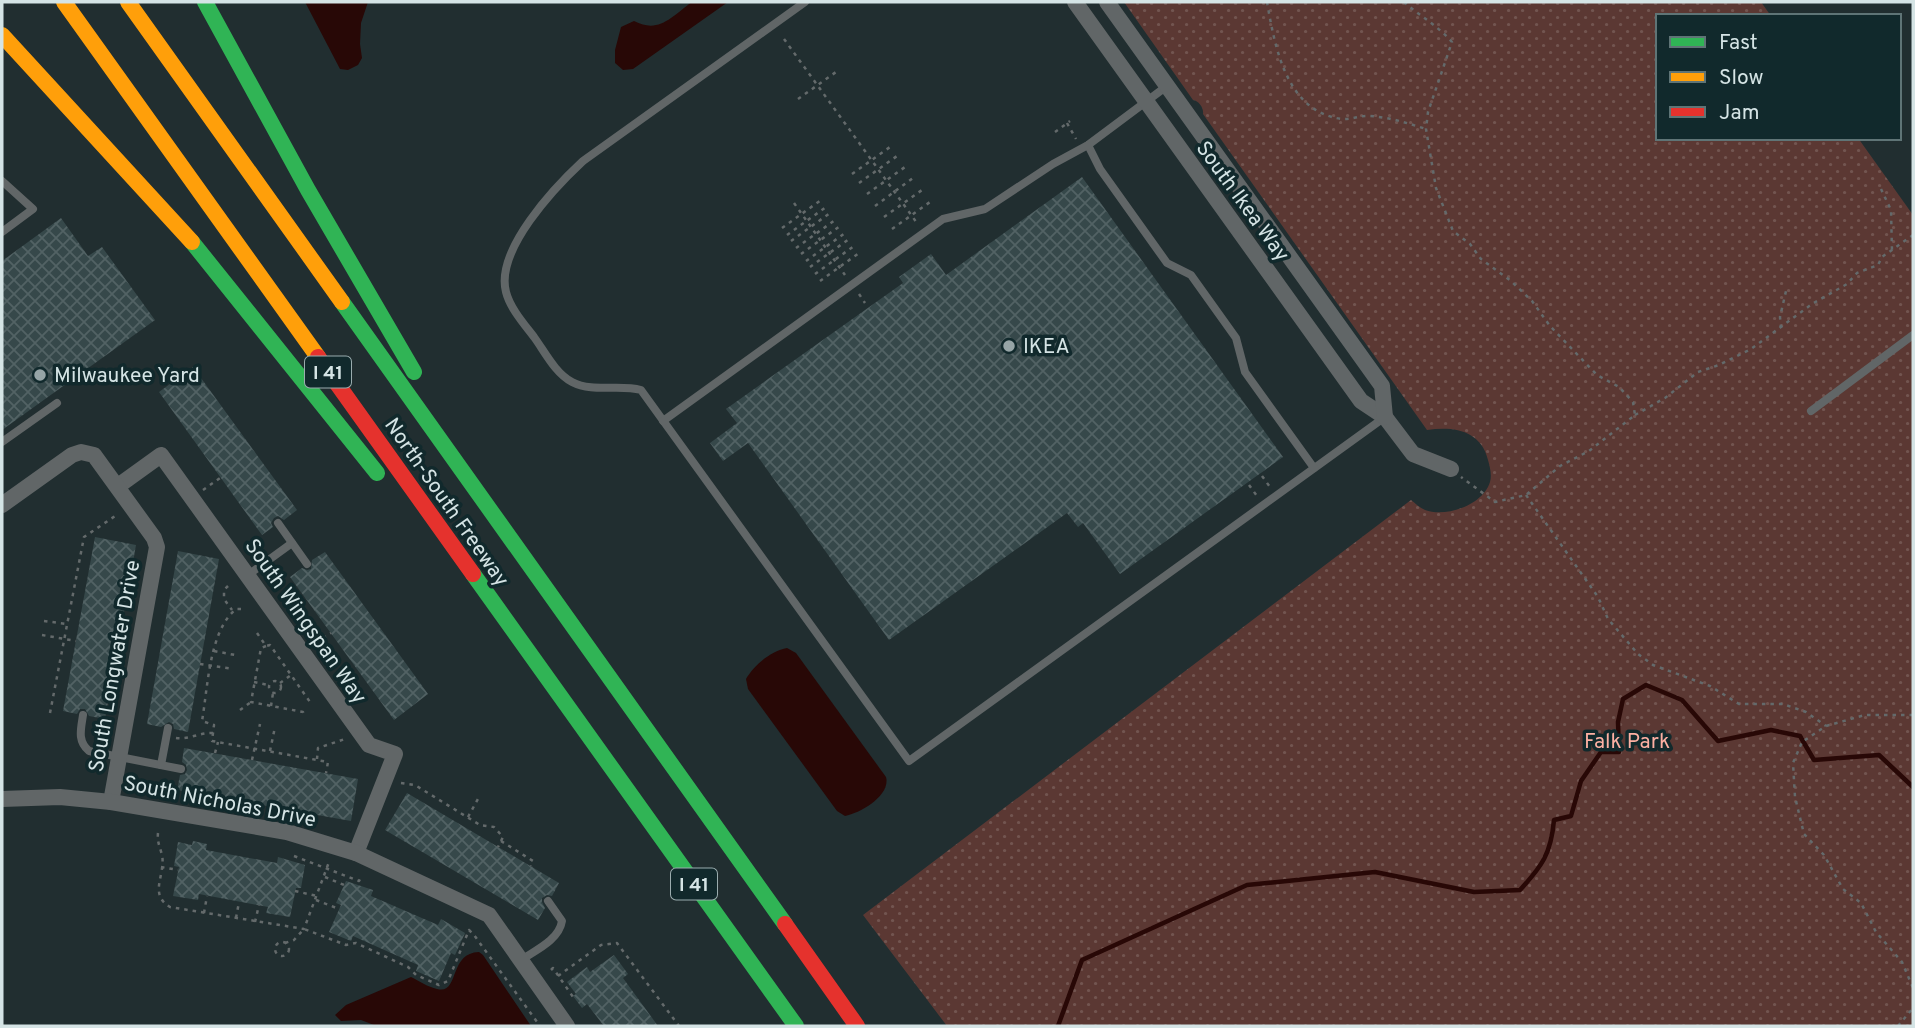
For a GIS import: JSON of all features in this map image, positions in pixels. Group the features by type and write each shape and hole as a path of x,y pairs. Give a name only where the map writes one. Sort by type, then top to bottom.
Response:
{"highway":[{"name":"North-South Freeway","path":"64,2 796,1026"},
{"name":"North-South Freeway","path":"128,2 857,1026"},
{"path":"205,2 308,190 509,536"},
{"path":"2,35 178,226 384,482"},
{"path":"419,526 592,742"}],"street":[{"name":"South Ikea Way","path":"1074,2 1361,401 1385,417 1413,454 1451,469"},
{"name":"South Ikea Way","path":"1107,2 1382,386 1385,417"},
{"name":"South Longwater Drive","path":"2,505 72,455 81,452 94,455 154,538 157,547 111,802"},
{"name":"South Wingspan Way","path":"118,486 161,455 369,745 396,754 356,853"},
{"name":"South Nicholas Drive","path":"2,800 60,797 111,802 287,832 356,853 483,910 568,1026"}],"lane":[{"path":"805,2 583,161 552,190 520,239 505,272 505,291 512,306 558,371 571,382 586,388 628,386 641,390 909,761 1385,417"},
{"path":"663,421 943,219 985,209 1053,164 1088,145 1167,86"},
{"path":"1088,145 1100,169 1167,263 1191,275 1236,338 1245,372 1314,468"},
{"path":"2,181 33,209 2,232"},
{"path":"1811,411 1913,335"},
{"path":"2,442 57,403"},
{"path":"278,523 307,564"},
{"path":"247,575 292,543"},
{"path":"83,715 80,737 83,746 89,751 181,769"},
{"path":"161,765 168,728"},
{"path":"521,960 556,935 561,928 562,920 548,901"}],"path":[{"path":"1267,2 1275,46 1297,96 1326,115 1344,119 1376,117 1426,129"},
{"path":"1404,2 1419,16 1441,29 1452,42 1428,112 1426,129 1436,188 1453,231 1470,244 1481,259 1532,301 1550,326 1597,375 1619,387 1633,402 1634,415"},
{"path":"784,38 924,233"},
{"path":"798,99 836,72"},
{"path":"1055,132 1070,121"},
{"path":"852,174 890,147"},
{"path":"859,183 897,156"},
{"path":"867,194 905,167"},
{"path":"876,206 913,178"},
{"path":"1881,189 1891,211 1892,251"},
{"path":"884,217 922,190"},
{"path":"782,228 821,200"},
{"path":"892,229 930,202"},
{"path":"794,203 865,303"},
{"path":"786,235 826,207"},
{"path":"791,241 830,213"},
{"path":"796,248 835,220"},
{"path":"801,254 840,226"},
{"path":"806,261 845,233"},
{"path":"1451,469 1495,502 1526,495 1560,466 1588,452 1634,415 1665,398 1698,372 1751,349 1812,304 1834,294 1857,273 1878,265 1882,257 1913,235"},
{"path":"810,267 849,239"},
{"path":"815,274 854,246"},
{"path":"820,281 859,253"},
{"path":"1781,328 1780,317 1786,291"},
{"path":"192,498 220,478"},
{"path":"1526,495 1598,597 1608,619 1638,654 1653,666 1710,686 1739,704 1783,704 1806,712 1826,726"},
{"path":"50,713 85,537 123,510"},
{"path":"228,586 224,590 224,599 233,611"},
{"path":"241,609 233,611 221,625 214,651 202,721 214,724 212,741 328,762 326,773"},
{"path":"44,621 67,624"},
{"path":"257,633 266,646"},
{"path":"42,635 76,641"},
{"path":"240,710 251,702 261,648 270,645 310,702 312,701"},
{"path":"214,651 235,654"},
{"path":"200,664 233,670"},
{"path":"280,683 291,675"},
{"path":"269,685 275,680 280,683"},
{"path":"254,682 269,685"},
{"path":"273,693 280,690 280,683"},
{"path":"269,685 273,693 271,706"},
{"path":"251,702 303,714"},
{"path":"1913,715 1865,715 1826,726 1802,742 1793,763 1795,797 1804,834 1824,855 1843,889 1861,903 1876,932 1902,962 1913,988"},
{"path":"253,760 260,724"},
{"path":"270,751 275,727"},
{"path":"190,737 203,732 213,733"},
{"path":"317,760 318,748 340,740 352,740"},
{"path":"215,753 218,742"},
{"path":"394,782 415,785 480,825 494,827 502,834 498,846"},
{"path":"468,817 479,797"},
{"path":"158,833 157,840 163,857 158,891 163,902 170,907 303,929 346,945 356,943 439,985 448,981 469,930 540,1026"},
{"path":"501,841 533,861 531,866"},
{"path":"294,856 359,881 360,879"},
{"path":"285,943 289,948 288,953 277,955 275,946 280,942 294,940 303,929 331,856"},
{"path":"161,867 178,870"},
{"path":"325,877 344,885"},
{"path":"295,891 339,909"},
{"path":"204,913 207,896"},
{"path":"236,918 239,902"},
{"path":"255,922 259,905"},
{"path":"558,976 601,945 617,943 679,1026"},
{"path":"551,970 553,968 573,997 571,998"},
{"path":"1898,1026 1913,1008"}],"green space":[{"name":"Falk Park","path":"1124,2 1761,2 1770,14 1656,14 1656,140 1859,140 1913,215 1913,1026 947,1026 863,915 1411,500 1425,510 1453,511 1480,497 1491,479 1484,450 1472,436 1456,430 1427,430 1203,114 1201,105 1193,100"}],"shaded area":[{"path":"305,2 368,2 361,23 362,58 358,65 348,70 340,69"},
{"path":"692,2 728,2 633,69 623,70 615,63 615,50 621,27 634,21 643,25 658,25"},
{"path":"787,648 796,653 886,777 884,790 879,796 852,814 845,816 837,811 748,689 746,679 754,669 769,655"},
{"path":"479,952 531,1026 374,1025 361,1020 341,1021 335,1015 346,1005 411,977 430,987 444,989 449,986 463,959 469,954"}],"building":[{"name":"IKEA","path":"1082,177 1283,457 1120,574 1083,523 1078,527 1067,513 889,640 748,443 723,461 710,443 737,423 726,409 903,283 899,277 931,254 946,275"},
{"name":"Milwaukee Yard","path":"61,218 88,256 102,247 155,320 2,430 2,261"},
{"path":"193,367 297,510 284,520 278,516 274,518 271,523 273,527 262,535 159,392"},
{"path":"95,537 136,545 105,719 89,716 85,709 80,709 77,714 63,711"},
{"path":"178,551 219,559 188,732 174,729 169,722 161,727 147,724"},
{"path":"325,552 428,694 394,720 290,577 302,568 311,569 312,560"},
{"path":"184,748 358,779 351,821 177,790 180,775 187,770 182,762"},
{"path":"407,793 559,883 552,896 542,898 545,908 538,920 385,830"},
{"path":"193,841 207,844 206,850 277,863 278,857 305,865 301,888 296,888 290,917 266,913 268,907 199,894 198,900 173,896 179,867 174,866 178,842 192,845"},
{"path":"346,881 373,890 371,896 438,925 441,919 465,933 455,955 451,953 439,981 416,971 418,965 353,936 351,941 329,932 341,905 336,903"},
{"path":"614,955 628,974 623,978 658,1026 604,1026 587,1004 582,1008 573,996 576,994 567,982 587,967 590,972"}],"waterway":[{"path":"1058,1026 1082,960 1247,885 1375,872 1474,892 1520,890 1548,851 1554,820 1571,816 1581,781 1601,752 1619,752 1618,722 1623,699 1646,685 1682,700 1718,741 1771,730 1800,736 1814,760 1879,755 1913,787"}],"traffic: fast":[{"path":"205,2 308,190 414,372"},
{"path":"192,242 377,473"},
{"path":"342,302 785,924"},
{"path":"473,574 796,1026"}],"traffic: slow":[{"path":"64,2 318,357"},
{"path":"128,2 342,302"},
{"path":"2,35 192,242"}],"traffic: jam":[{"path":"318,357 473,574"},
{"path":"785,924 857,1026"}],"place":[{"name":"IKEA","path":"1009,346"},
{"name":"Milwaukee Yard","path":"40,375"}]}
